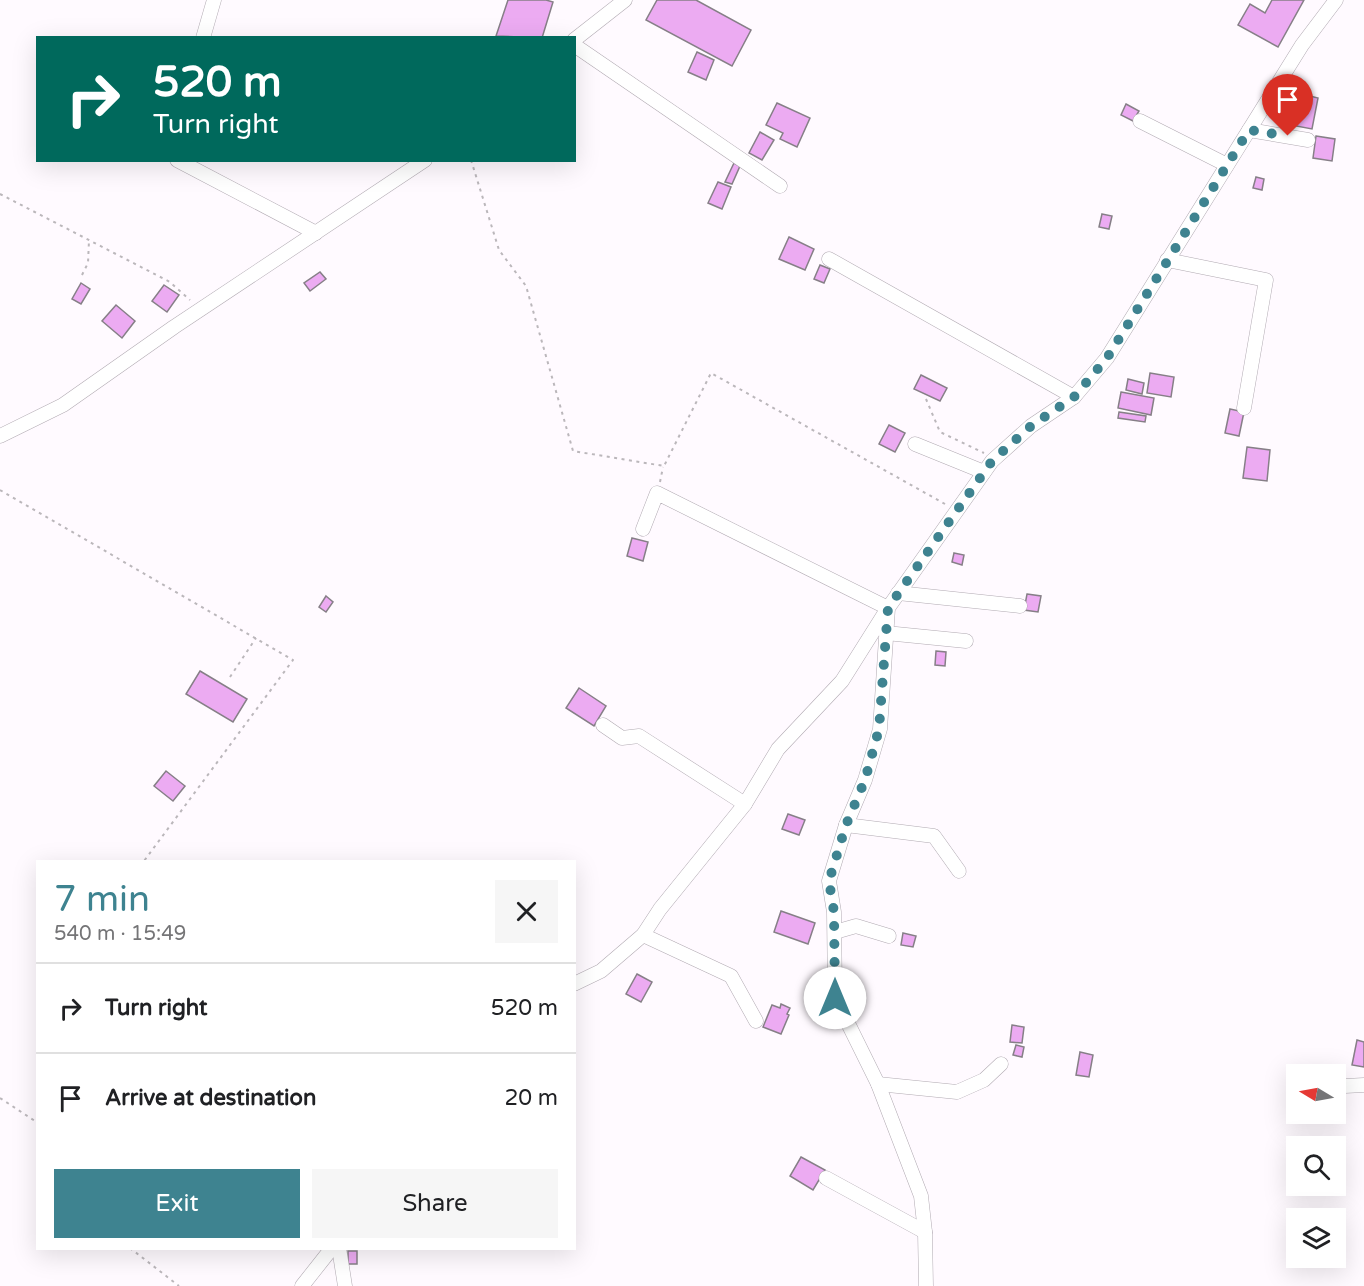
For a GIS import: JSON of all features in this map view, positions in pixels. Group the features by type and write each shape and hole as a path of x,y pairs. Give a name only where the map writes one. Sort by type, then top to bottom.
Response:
{"street":[{"path":"204,36 214,0"},
{"path":"576,38 625,0"},
{"path":"576,983 602,971 643,935 660,909 745,804 778,749 842,681 898,593 995,459 1031,426 1074,397 1107,358 1302,45 1336,0"},
{"path":"576,46 780,186"},
{"path":"1140,121 1227,165"},
{"path":"1249,130 1308,140"},
{"path":"181,162 316,233"},
{"path":"0,436 63,405 422,162"},
{"path":"829,260 1074,397"},
{"path":"1167,260 1266,280 1244,408"},
{"path":"915,444 984,472"},
{"path":"643,529 657,494 888,608"},
{"path":"898,593 1020,606"},
{"path":"888,608 879,729 865,780 846,825 829,881 834,912 835,998 878,1084 921,1196 925,1232 926,1286"},
{"path":"886,633 966,641"},
{"path":"603,725 621,738 639,736 745,804"},
{"path":"846,825 934,836 959,871"},
{"path":"835,932 856,926 889,936"},
{"path":"643,935 731,976 756,1021"},
{"path":"878,1084 957,1092 984,1080 1001,1064"},
{"path":"1346,1086 1364,1085"},
{"path":"826,1178 925,1232"},
{"path":"302,1286 330,1250"},
{"path":"339,1250 345,1286"}],"path":[{"path":"472,162 500,250 526,286 573,450 664,466 711,373 957,511"},
{"path":"0,194 170,282 201,310"},
{"path":"82,275 88,263 89,240"},
{"path":"926,399 940,432 995,459"},
{"path":"0,490 292,660 145,860"},
{"path":"230,677 256,638"},
{"path":"0,1098 36,1122"},
{"path":"133,1250 179,1286"}],"building":[{"path":"508,0 553,2 543,36 496,36"},
{"path":"657,0 696,0 751,30 732,66 646,20"},
{"path":"1272,0 1304,0 1278,47 1238,25 1250,4 1265,13"},
{"path":"697,52 714,60 706,80 688,72"},
{"path":"1302,94 1318,98 1312,129 1296,126"},
{"path":"777,103 810,118 797,147 780,139 783,133 766,125"},
{"path":"1126,104 1139,111 1133,121 1121,115"},
{"path":"760,132 774,140 762,160 749,153"},
{"path":"1316,136 1335,139 1332,161 1313,158"},
{"path":"734,163 740,166 732,184 725,182"},
{"path":"1256,177 1264,179 1262,190 1253,188"},
{"path":"718,182 731,187 722,209 708,203"},
{"path":"1102,214 1112,216 1109,229 1099,227"},
{"path":"789,237 814,249 805,270 779,259"},
{"path":"820,265 830,269 824,283 814,279"},
{"path":"320,272 326,279 310,291 304,283"},
{"path":"81,283 90,289 81,304 72,299"},
{"path":"164,285 179,295 167,312 152,301"},
{"path":"116,305 135,321 122,338 102,321"},
{"path":"1150,373 1174,377 1171,397 1147,393"},
{"path":"921,375 947,388 940,401 914,389"},
{"path":"1128,379 1144,383 1142,394 1126,390"},
{"path":"1121,392 1154,398 1151,415 1118,408"},
{"path":"1230,409 1244,412 1239,436 1225,433"},
{"path":"1119,412 1146,416 1145,422 1118,418"},
{"path":"889,425 905,433 895,452 879,444"},
{"path":"1247,447 1270,450 1267,481 1243,478"},
{"path":"632,538 648,542 643,561 627,556"},
{"path":"954,553 964,555 962,565 952,562"},
{"path":"1027,594 1041,596 1038,612 1024,610"},
{"path":"326,596 333,602 326,612 319,607"},
{"path":"936,651 946,652 945,666 935,665"},
{"path":"200,671 247,699 233,722 186,694"},
{"path":"579,688 606,706 594,726 566,708"},
{"path":"166,771 185,786 173,801 154,786"},
{"path":"788,814 805,820 799,835 782,829"},
{"path":"781,911 815,923 808,944 774,932"},
{"path":"903,933 916,936 913,947 901,945"},
{"path":"637,974 652,982 641,1002 626,994"},
{"path":"781,1004 790,1008 781,1034 763,1027 772,1005 780,1008"},
{"path":"1012,1025 1024,1027 1022,1043 1010,1042"},
{"path":"1357,1040 1364,1042 1364,1067 1352,1065"},
{"path":"1016,1045 1024,1047 1022,1057 1013,1055"},
{"path":"1080,1052 1093,1055 1089,1077 1076,1075"},
{"path":"801,1157 825,1170 813,1190 790,1176"},
{"path":"348,1251 357,1251 357,1264 348,1264"}],"route":[{"path":"835,998 834,912 829,881 846,825 865,780 879,729 888,608 992,461 1031,426 1074,397 1107,358 1249,130 1288,136"}]}
